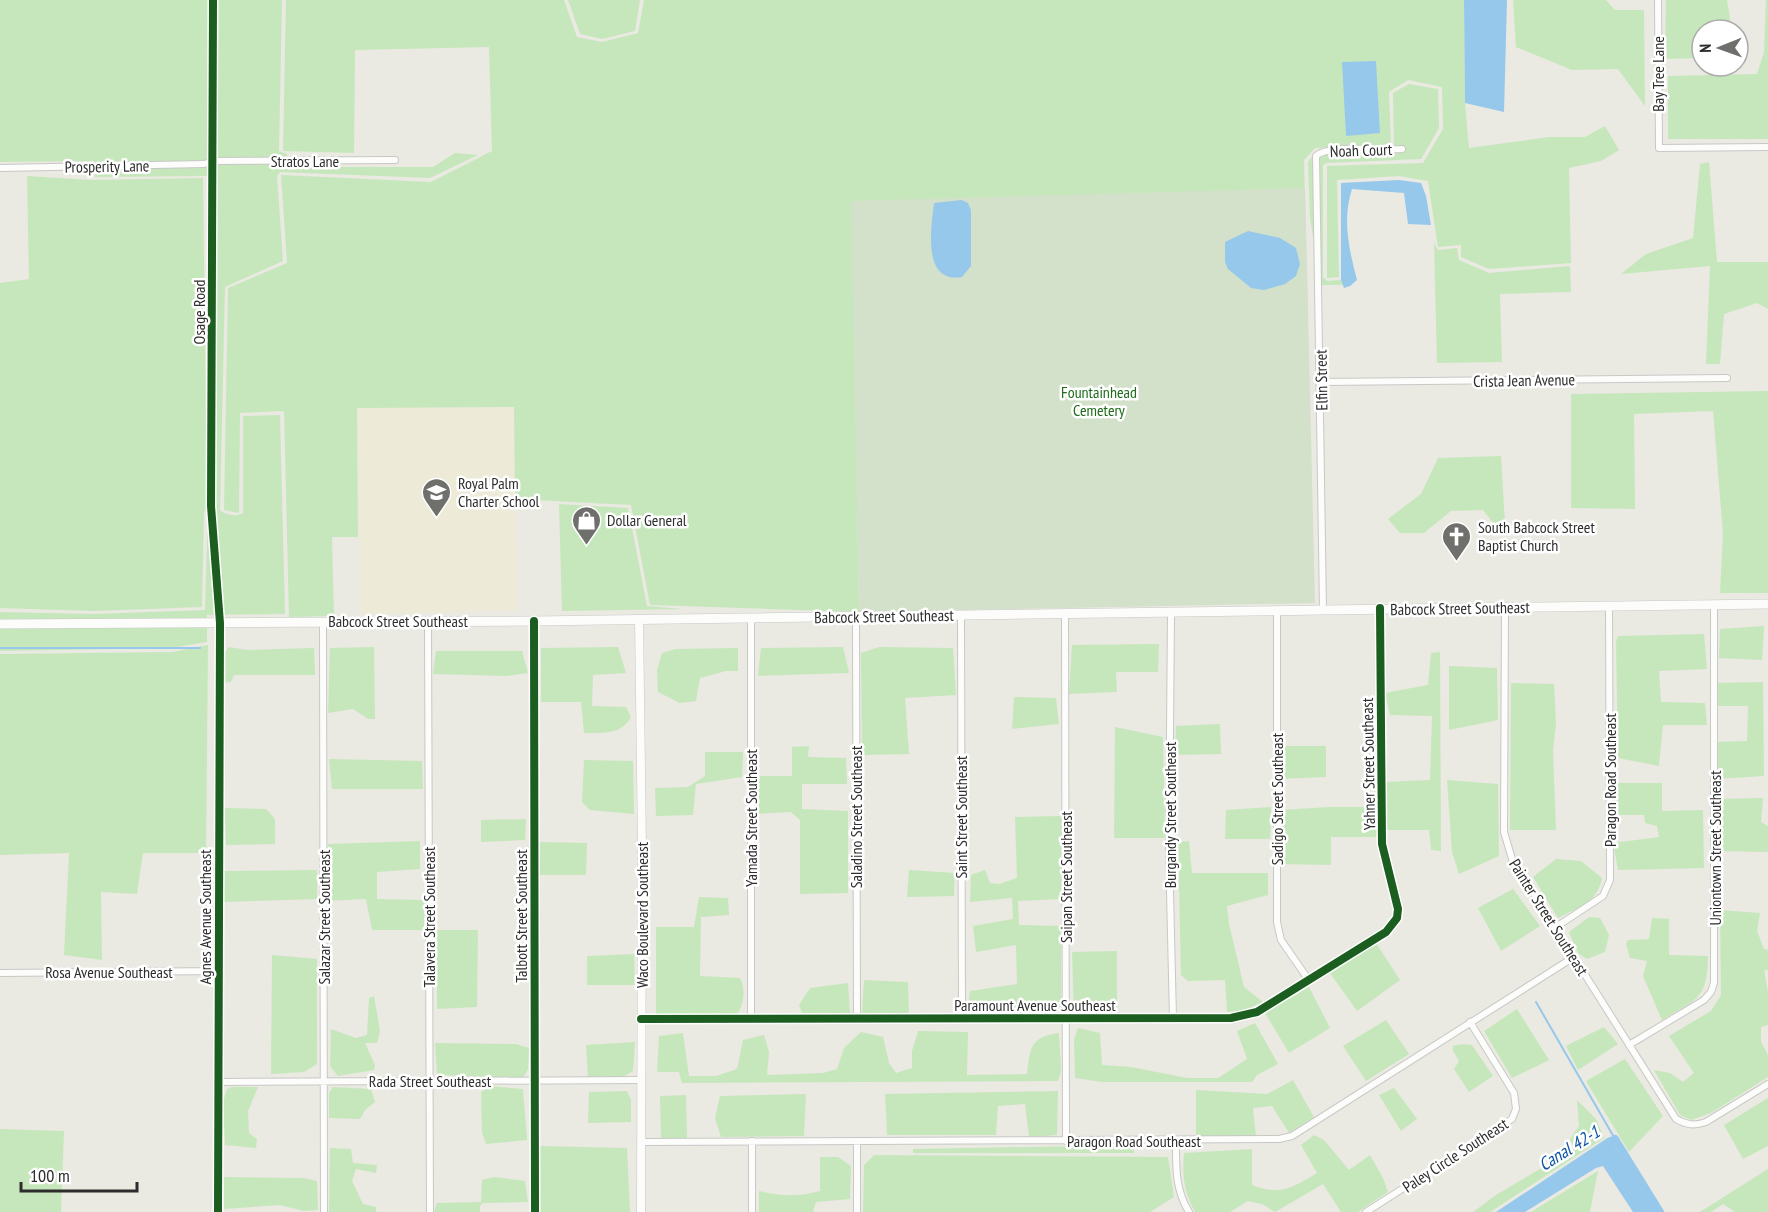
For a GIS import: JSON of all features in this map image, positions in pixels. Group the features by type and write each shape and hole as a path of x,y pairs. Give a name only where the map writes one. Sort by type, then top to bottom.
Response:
{"main road":[{"name":"Babcock Street Southeast","path":"0,624 534,621 1768,604"}],"street":[{"name":"Osage Road","path":"213,0 211,506 220,623"},
{"name":"Bay Tree Lane","path":"1658,0 1659,148 1768,147"},
{"name":"Noah Court","path":"1320,152 1402,149"},
{"name":"Elfin Street","path":"1320,152 1316,156 1323,610"},
{"name":"Stratos Lane","path":"214,161 395,160"},
{"name":"Prosperity Lane","path":"0,168 204,164 214,161"},
{"name":"Crista Jean Avenue","path":"1321,382 1727,378"},
{"name":"Uniontown Street Southeast","path":"1629,1045 1704,1000 1711,992 1714,983 1714,604"},
{"name":"Paragon Road Southeast","path":"1556,927 1603,896 1610,880 1609,605"},
{"name":"Yahner Street Southeast","path":"1380,608 1382,843 1398,909 1397,918"},
{"name":"Painter Street Southeast","path":"1504,608 1504,832 1512,859 1676,1119 1685,1124 1696,1125 1706,1122 1768,1084"},
{"name":"Sadigo Street Southeast","path":"1277,610 1277,922 1281,940 1308,979"},
{"name":"Saipan Street Southeast","path":"1065,613 1066,1141"},
{"name":"Burgandy Street Southeast","path":"1171,613 1168,850 1173,1018"},
{"name":"Saint Street Southeast","path":"961,615 962,1018"},
{"name":"Saladino Street Southeast","path":"856,616 857,1019"},
{"name":"Yamada Street Southeast","path":"751,617 752,1019"},
{"name":"Waco Boulevard Southeast","path":"639,619 641,1212"},
{"name":"Talbott Street Southeast","path":"534,621 535,1212"},
{"name":"Salazar Street Southeast","path":"323,622 324,1212"},
{"name":"Talavera Street Southeast","path":"428,622 430,1212"},
{"name":"Agnes Avenue Southeast","path":"218,1212 220,623"},
{"name":"Paramount Avenue Southeast","path":"641,1019 1247,1016 1386,932 1397,918"},
{"name":"Paragon Road Southeast","path":"641,1142 1176,1141 1268,1140 1292,1136 1574,957"},
{"name":"Rosa Avenue Southeast","path":"0,972 218,971"},
{"name":"Paley Circle Southeast","path":"1366,1212 1512,1119 1516,1109 1514,1093 1470,1022"},
{"name":"Rada Street Southeast","path":"219,1082 641,1080"},
{"path":"752,1141 752,1212"},
{"path":"856,1212 857,1141"},
{"path":"1176,1141 1177,1185 1180,1198 1189,1212"}],"shaded area":[{"name":"Royal Palm Charter School","path":"514,407 517,610 360,615 357,408"}],"green space":[{"path":"0,0 282,0 279,151 287,154 286,167 433,167 455,153 478,155 430,178 280,172 277,176 283,261 225,287 220,510 231,515 243,513 243,416 280,415 285,614 207,615 207,619 0,620 0,612 95,614 205,610 208,512 211,505 207,176 95,177 94,161 0,162"},
{"path":"286,0 564,0 577,37 602,42 638,33 644,0 1464,0 1465,103 1469,148 1549,137 1585,137 1605,126 1619,150 1601,161 1569,168 1571,263 1489,269 1461,257 1461,245 1438,247 1428,181 1399,176 1337,180 1339,277 1327,278 1327,166 1423,163 1443,129 1442,87 1408,80 1389,92 1391,145 1315,148 1304,160 1308,324 852,201 859,612 650,605 631,505 515,499 514,407 357,408 358,537 332,537 334,616 289,617 284,411 240,413 239,513 224,510 228,288 287,263 281,175 431,182 492,151 489,47 355,50 354,153 283,151"},
{"path":"568,0 640,0 635,31 602,39 580,34"},
{"path":"1513,0 1606,0 1615,10 1644,10 1645,106 1618,69 1572,70 1516,47"},
{"path":"1666,0 1727,0 1730,18 1690,18 1690,58 1665,59"},
{"path":"1766,0 1768,0 1768,139 1668,139 1668,76 1750,78 1750,74 1757,74 1764,52"},
{"path":"1409,84 1438,89 1439,128 1421,159 1323,165 1323,277 1327,281 1341,280 1343,285 1321,285 1310,218 1308,162 1317,151 1391,149 1394,146 1393,93"},
{"path":"1709,162 1717,262 1768,262 1768,309 1757,303 1724,314 1720,364 1706,364 1710,266 1621,274 1646,254 1693,238 1700,164"},
{"path":"27,176 90,180 203,178 207,506 204,512 202,607 95,611 0,608 0,283 29,279"},
{"name":"Fountainhead Cemetery","path":"1305,188 1315,603 859,612 851,201"},
{"path":"1434,243 1438,250 1457,248 1459,260 1489,273 1570,266 1571,292 1500,294 1502,362 1437,363"},
{"path":"1768,391 1768,593 1720,593 1723,534 1713,411 1634,414 1635,509 1571,508 1571,394"},
{"path":"1501,456 1505,524 1494,524 1483,510 1451,511 1424,533 1400,533 1388,519 1421,494 1438,458"},
{"path":"559,504 628,508 647,606 682,609 562,611"},
{"path":"1764,626 1762,660 1719,658 1720,629"},
{"path":"207,627 207,642 171,648 0,651 0,628"},
{"path":"1704,634 1707,669 1659,671 1661,702 1705,703 1707,725 1663,725 1659,766 1618,758 1616,642 1618,636"},
{"path":"1159,644 1158,672 1116,672 1117,692 1069,694 1072,645"},
{"path":"208,645 206,853 143,853 137,894 101,892 102,960 64,955 69,853 0,855 0,654 172,652"},
{"path":"229,647 247,650 314,648 315,675 234,675 231,682 223,683 222,655"},
{"path":"374,647 375,719 368,719 353,709 328,713 330,648"},
{"path":"618,647 626,673 593,675 592,706 626,707 631,717 622,727 611,732 584,733 581,702 541,702 541,648"},
{"path":"843,647 849,673 758,676 761,648"},
{"path":"879,647 953,648 956,695 905,698 909,754 862,755 861,653"},
{"path":"738,648 738,671 726,671 700,678 696,701 680,703 658,692 657,670 662,653 676,649"},
{"path":"436,651 522,651 528,673 507,676 433,674"},
{"path":"1440,652 1441,851 1431,850 1429,830 1387,830 1386,782 1430,780 1432,716 1390,715 1385,693 1428,685 1431,653"},
{"path":"1449,666 1497,668 1498,720 1449,730"},
{"path":"1763,682 1764,776 1716,779 1717,742 1747,741 1748,706 1717,706 1715,683"},
{"path":"1511,683 1554,684 1556,723 1553,751 1556,830 1510,830"},
{"path":"1014,697 1056,698 1059,724 1012,729"},
{"path":"1220,724 1221,754 1175,755 1176,726"},
{"path":"1115,727 1163,737 1165,838 1114,838"},
{"path":"809,746 808,757 846,758 847,784 802,784 802,809 848,811 848,893 800,894 800,820 791,812 754,814 753,776 792,776 792,747"},
{"path":"1280,746 1326,746 1326,777 1279,779"},
{"path":"705,752 743,752 742,777 696,784 693,815 656,816 655,788 688,787 705,776"},
{"path":"329,759 422,761 423,789 332,789"},
{"path":"584,760 633,761 634,814 590,810 582,802"},
{"path":"1447,780 1498,784 1499,856 1459,874 1452,852"},
{"path":"1613,783 1662,783 1662,811 1703,810 1704,868 1618,870 1613,843 1659,837 1657,826 1645,823 1644,815 1613,815"},
{"path":"1763,798 1761,822 1768,826 1768,852 1719,851 1719,799"},
{"path":"1271,807 1270,839 1225,839 1226,810"},
{"path":"1375,807 1377,837 1331,837 1331,865 1280,864 1280,810"},
{"path":"225,808 266,809 275,819 275,844 226,845"},
{"path":"1061,816 1061,899 1018,901 1019,925 1061,926 1061,1005 1056,1013 967,1014 970,991 1017,984 1016,945 976,952 973,926 1013,919 1012,898 970,902 971,875 985,870 990,883 999,884 1017,878 1015,817"},
{"path":"526,819 525,840 481,842 481,820"},
{"path":"420,841 420,869 377,872 377,899 424,900 424,930 372,930 366,899 327,901 328,844"},
{"path":"1189,841 1192,873 1268,873 1268,895 1227,906 1244,987 1263,1002 1242,1011 1227,1012 1225,980 1188,981 1181,975 1178,842"},
{"path":"538,842 587,843 586,875 538,875"},
{"path":"1556,859 1581,861 1602,878 1600,886 1591,899 1558,918 1533,877"},
{"path":"317,870 317,899 224,902 223,871"},
{"path":"909,870 955,873 954,896 907,897"},
{"path":"1513,889 1540,926 1501,951 1478,908"},
{"path":"699,897 728,898 729,915 701,917 700,976 740,978 744,991 741,1006 737,1014 656,1014 656,927 694,927"},
{"path":"1720,910 1760,913 1757,931 1764,949 1768,950 1768,970 1764,970 1768,992 1768,1025 1761,1027 1761,1042 1768,1055 1768,1077 1711,1113 1691,1120 1680,1115 1654,1070 1670,1073 1683,1082 1694,1073 1669,1036 1711,1011 1721,995"},
{"path":"1589,917 1600,918 1609,935 1605,952 1587,959 1578,953 1569,932"},
{"path":"1652,918 1669,919 1669,955 1708,956 1705,981 1698,996 1662,1020 1643,976 1647,961 1630,958 1626,944 1628,940 1649,939"},
{"path":"437,930 478,930 477,1007 437,1009"},
{"path":"1376,943 1400,980 1357,1011 1330,973"},
{"path":"1117,951 1117,1012 1074,1013 1072,952"},
{"path":"634,954 635,985 587,985 587,956"},
{"path":"272,955 317,959 317,1064 304,1072 271,1074"},
{"path":"864,980 908,982 909,1015 862,1014"},
{"path":"848,983 850,1013 802,1013 799,1005 810,988"},
{"path":"1309,987 1330,1028 1289,1053 1265,1013"},
{"path":"374,996 380,1031 377,1043 365,1043 375,1065 374,1070 338,1076 330,1066 331,1029 356,1038 367,1035 369,998"},
{"path":"1517,1009 1549,1060 1512,1078 1484,1031"},
{"path":"1386,1020 1409,1054 1366,1081 1343,1046"},
{"path":"1255,1023 1278,1064 1257,1075 1252,1082 1102,1082 1075,1078 1074,1039 1078,1028 1100,1033 1102,1065 1131,1067 1187,1078 1218,1078 1247,1059 1237,1031"},
{"path":"1604,1027 1618,1044 1578,1070 1566,1046"},
{"path":"918,1031 968,1032 967,1075 1027,1074 1033,1045 1042,1037 1059,1033 1061,1071 1058,1081 682,1083 679,1072 657,1072 659,1036 683,1033 689,1076 716,1076 737,1069 743,1040 764,1035 769,1052 767,1075 823,1073 837,1069 844,1048 861,1032 883,1037 889,1063 896,1073 912,1068 912,1051"},
{"path":"635,1042 633,1071 623,1077 588,1077 586,1045"},
{"path":"435,1043 516,1044 529,1048 528,1069 523,1078 437,1075"},
{"path":"1472,1045 1493,1076 1469,1092 1454,1069 1459,1061 1453,1051 1453,1046"},
{"path":"1625,1059 1663,1116 1629,1152 1586,1081"},
{"path":"1293,1080 1314,1117 1289,1133 1272,1106 1253,1108 1256,1136 1196,1136 1196,1090 1267,1094"},
{"path":"489,1086 523,1089 527,1140 486,1144 482,1132 481,1092"},
{"path":"258,1087 248,1111 249,1133 257,1139 256,1148 225,1145 223,1102 227,1089"},
{"path":"333,1087 371,1089 375,1102 365,1110 360,1119 329,1118 329,1093"},
{"path":"1394,1088 1417,1119 1401,1131 1379,1095"},
{"path":"627,1091 631,1100 631,1122 588,1123 589,1092"},
{"path":"1058,1091 1057,1135 1029,1137 1025,1104 998,1106 996,1135 887,1135 885,1094"},
{"path":"806,1094 804,1136 721,1137 715,1118 720,1096"},
{"path":"686,1095 687,1138 661,1138 660,1096"},
{"path":"1768,1098 1768,1146 1743,1159 1724,1125"},
{"path":"1577,1100 1596,1119 1604,1138 1490,1212 1473,1212 1496,1195 1574,1149 1570,1139 1579,1126"},
{"path":"0,1129 64,1131 61,1212 0,1212"},
{"path":"1314,1135 1324,1140 1349,1170 1370,1155 1388,1192 1358,1212 1341,1212 1323,1184 1275,1212 1262,1204 1248,1201 1230,1212 1195,1212 1188,1198 1185,1184 1184,1153 1252,1149 1252,1185 1279,1190 1293,1186 1317,1173 1301,1145"},
{"path":"1134,1145 1134,1153 913,1153 913,1149"},
{"path":"539,1146 627,1148 630,1212 540,1212"},
{"path":"330,1148 351,1149 353,1163 377,1165 376,1173 356,1169 352,1181 363,1204 376,1207 376,1212 329,1212"},
{"path":"874,1155 1168,1157 1174,1197 1150,1212 863,1212 864,1165"},
{"path":"820,1157 838,1157 851,1166 850,1199 816,1202 813,1212 759,1212 759,1191 789,1195 820,1191"},
{"path":"1768,1169 1768,1212 1735,1212 1723,1204 1711,1212 1700,1212"},
{"path":"1598,1171 1590,1212 1531,1212"},
{"path":"224,1177 303,1178 317,1181 318,1210 304,1211 280,1205 224,1209"},
{"path":"494,1177 525,1181 528,1202 483,1203 480,1206 480,1212 434,1212 437,1203 481,1202 482,1180"}],"water":[{"path":"1464,0 1507,0 1504,112 1465,103"},
{"path":"1376,61 1380,133 1346,136 1342,62"},
{"path":"1399,180 1421,183 1426,196 1431,225 1408,224 1404,193 1352,189 1347,223 1349,246 1357,280 1344,288 1341,280 1341,183"},
{"path":"962,200 968,203 971,210 971,266 962,277 949,277 940,272 932,252 931,226 934,203"},
{"path":"1248,231 1280,238 1296,248 1300,264 1296,276 1285,284 1264,290 1251,288 1228,269 1225,262 1225,242"},
{"path":"1609,1137 1657,1212 1633,1212 1603,1166 1596,1168 1525,1212 1496,1212"}],"waterway":[{"path":"0,648 200,648"},
{"path":"1536,1002 1615,1139"},
{"name":"Canal 42-1","path":"1603,1146 1615,1139 1660,1212"}],"cycle path":[{"path":"213,0 211,506 220,623 218,1212"},
{"path":"641,1019 1231,1018 1257,1012 1386,932 1397,918 1398,909 1382,844 1380,608"},
{"path":"534,621 535,1212"}],"place":[{"name":"Royal Palm Charter School","path":"437,518"},
{"name":"Dollar General","path":"586,546"},
{"name":"South Babcock Street Baptist Church","path":"1457,562"}]}
